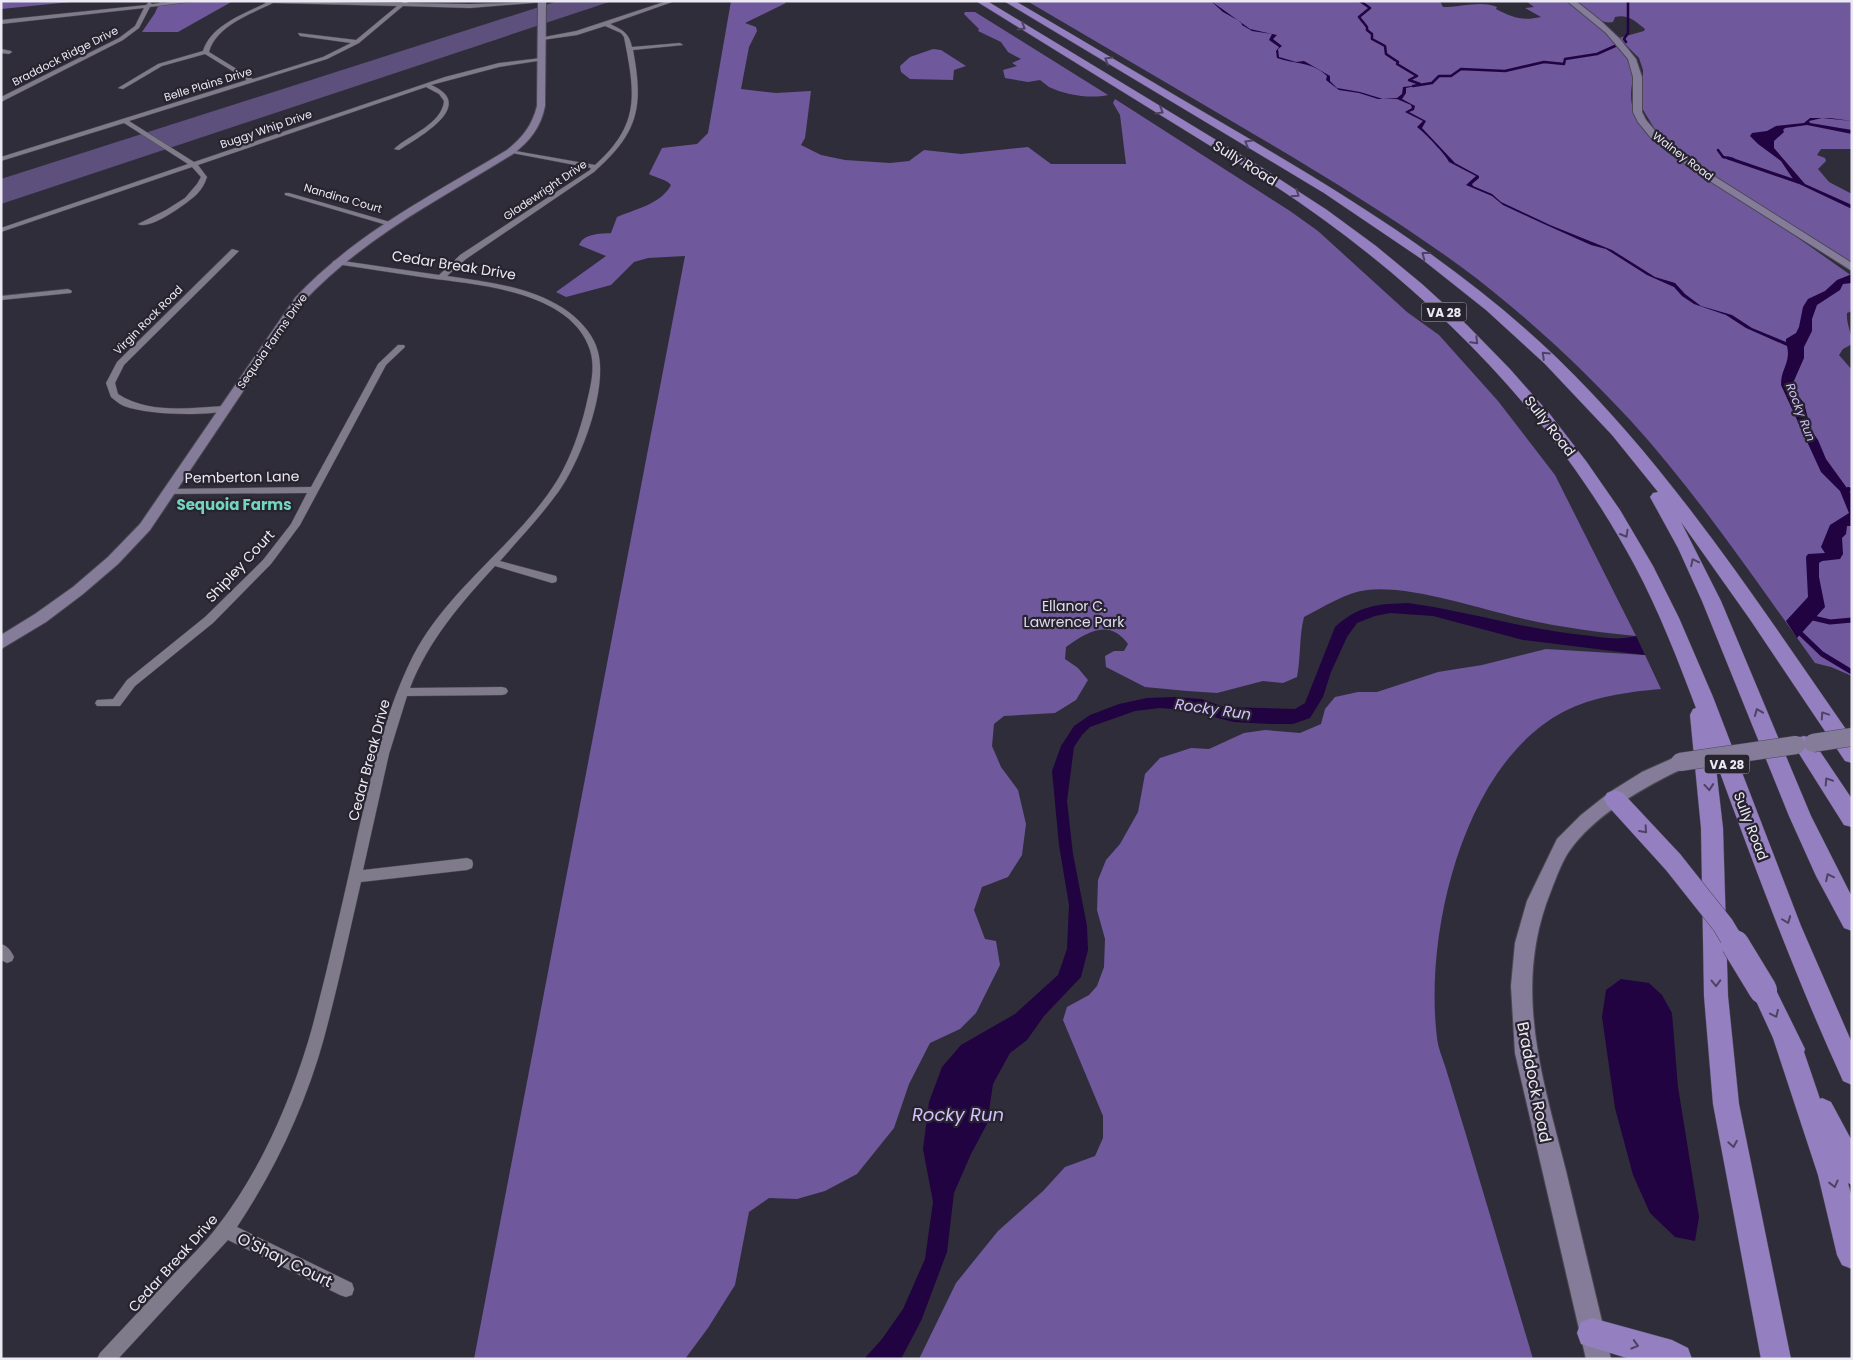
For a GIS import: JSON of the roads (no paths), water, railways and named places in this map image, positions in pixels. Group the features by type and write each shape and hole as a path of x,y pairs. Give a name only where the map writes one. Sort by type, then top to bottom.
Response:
{"highway":[{"name":"Sully Road","path":"980,1 1292,192 1370,249 1434,302 1502,369 1545,419 1585,472 1643,566 1686,653 1804,963 1852,1072"},
{"name":"Sully Road","path":"1008,1 1328,190 1416,248 1464,285 1536,347 1580,390 1691,521 1852,755"},
{"path":"1602,415 1649,480 1688,548 1715,608 1811,839 1852,924"},
{"path":"1686,653 1701,720 1708,772 1712,828 1712,883 1720,1046 1726,1104 1776,1359"},
{"path":"1804,744 1852,818"},
{"path":"1616,799 1673,862 1723,924 1763,990 1852,1171"},
{"path":"1786,1038 1832,1175 1852,1255"},
{"path":"1742,1191 1788,1359"},
{"path":"1596,1346 1672,1355 1677,1359"}],"street":[{"path":"1,22 149,4 195,1"},
{"path":"264,1 480,6 542,2"},
{"path":"542,38 577,33 673,1"},
{"name":"Walney Road","path":"1571,1 1621,44 1632,57 1637,71 1637,110 1640,119 1656,137 1715,180 1850,267"},
{"path":"206,52 209,41 217,33 272,2"},
{"name":"Sequoia Farms Drive","path":"1,643 66,600 110,563 145,527 299,300 336,262 393,224 510,152 529,134 540,117 542,2"},
{"name":"Belle Plains Drive","path":"1,159 325,58 358,42 404,3"},
{"name":"Braddock Ridge Drive","path":"1,100 121,39 137,27 149,4"},
{"name":"Gladewright Drive","path":"441,277 463,257 597,167 623,138 634,117 636,103 630,49 625,34 606,24"},
{"path":"300,34 358,42"},
{"path":"630,49 680,45"},
{"path":"1,51 9,52"},
{"path":"206,52 253,81"},
{"path":"121,88 160,65 206,52"},
{"name":"Buggy Whip Drive","path":"1,230 425,85 484,68 541,60"},
{"path":"397,149 439,118 447,108 447,101 444,95 425,85"},
{"path":"125,121 193,164 202,171 204,177 200,186 168,213 142,224"},
{"path":"510,152 597,167"},
{"name":"Nandina Court","path":"287,194 393,224"},
{"name":"Virgin Rock Road","path":"224,409 152,410 133,407 117,399 112,392 110,380 120,364 235,251"},
{"name":"Cedar Break Drive","path":"106,1359 209,1250 225,1230 247,1196 281,1135 302,1085 317,1038 388,736 412,669 436,629 458,600 557,488 572,463 581,439 595,385 596,360 590,342 576,322 551,304 517,290 336,262"},
{"path":"1,298 68,291"},
{"name":"Shipley Court","path":"101,704 116,702 131,682 209,620 244,587 286,538 382,364 401,347"},
{"name":"Pemberton Lane","path":"170,492 314,490"},
{"path":"492,562 552,579"},
{"path":"403,692 502,691"},
{"path":"1804,744 1852,738"},
{"name":"Braddock Road","path":"1596,1346 1533,1088 1521,1021 1520,990 1522,960 1534,910 1562,846 1575,832 1616,799 1648,778 1680,762 1804,744"},
{"path":"355,877 467,864"},
{"name":"O'Shay Court","path":"225,1230 346,1289"}],"water":[{"path":"1211,1 1238,20 1223,12"},
{"path":"1241,23 1250,29 1277,35 1273,39 1282,46 1278,49 1279,57 1296,62 1304,61 1317,68 1277,58 1276,51 1279,47 1269,40 1272,34 1252,31"},
{"path":"1323,72 1330,76 1330,81 1337,88 1360,92 1383,99 1359,93 1339,90 1326,80 1327,76"},
{"path":"1420,85 1406,88 1406,93 1402,99 1415,106 1414,110 1409,112 1426,121 1422,128 1455,163 1479,176 1472,184 1473,186 1492,194 1501,202 1550,225 1612,250 1655,277 1675,283 1685,294 1701,306 1732,315 1752,328 1786,342 1786,339 1796,333 1803,307 1808,299 1825,291 1837,280 1852,274 1852,283 1843,284 1840,290 1817,305 1812,319 1812,331 1804,347 1804,358 1793,383 1794,391 1804,403 1811,430 1818,440 1826,459 1852,495 1852,526 1847,526 1846,534 1842,538 1843,554 1840,559 1819,563 1819,577 1825,607 1797,638 1786,621 1808,597 1806,557 1808,554 1825,553 1821,547 1830,525 1849,513 1840,491 1821,472 1781,385 1782,374 1788,357 1787,346 1746,328 1726,315 1694,304 1682,296 1674,287 1647,275 1606,249 1591,245 1544,224 1503,205 1492,196 1466,185 1476,176 1449,162 1435,144 1417,127 1423,121 1405,112 1412,108 1411,105 1397,99 1383,99 1397,98 1402,94 1403,87"},
{"path":"1810,118 1822,118 1809,121 1810,123 1852,130 1852,134 1807,125 1785,128 1784,132 1774,141 1774,148 1805,184 1852,205 1852,209 1795,182 1781,161 1750,136 1752,133 1767,131 1776,126 1804,123"},
{"name":"Rocky Run","path":"1408,603 1561,632 1610,638 1636,636 1645,655 1523,640 1433,616 1390,613 1357,623 1347,637 1331,672 1323,697 1310,718 1293,724 1234,722 1185,710 1160,708 1135,711 1090,727 1074,747 1067,801 1073,854 1087,926 1088,950 1081,977 1044,1016 1027,1040 1010,1053 993,1084 987,1124 954,1193 947,1252 921,1321 901,1359 864,1359 882,1339 903,1309 925,1259 933,1202 923,1149 929,1102 942,1067 961,1045 1015,1014 1058,975 1067,949 1069,905 1059,845 1052,771 1061,746 1074,726 1090,715 1119,704 1147,698 1175,697 1202,699 1224,707 1295,709 1305,703 1335,627 1352,614 1369,607"},
{"path":"1621,979 1649,983 1662,995 1672,1013 1678,1087 1699,1217 1695,1241 1675,1237 1650,1213 1633,1175 1615,1108 1602,1017 1606,990"}],"waterway":[{"path":"1360,1 1370,8 1359,17 1367,27 1367,30 1372,34 1372,39 1385,46 1386,54 1398,62 1397,64 1417,76 1409,80 1420,84"},
{"path":"1626,42 1624,39 1628,33 1628,1"},
{"path":"1413,86 1432,83 1439,76 1451,76 1461,69 1505,71 1544,62 1564,64 1565,59 1597,54 1615,46"},
{"path":"1718,150 1723,157 1728,158"},
{"path":"1728,158 1733,159"},
{"path":"1728,158 1798,182"},
{"path":"1848,489 1852,490"},
{"path":"1808,617 1812,618"},
{"path":"1809,617 1830,622 1852,620"},
{"path":"1798,631 1822,654 1852,672"}],"district":[{"name":"Sequoia Farms","path":"234,504"}],"park label":[{"name":"Ellanor C. Lawrence Park","path":"1074,614"}]}
